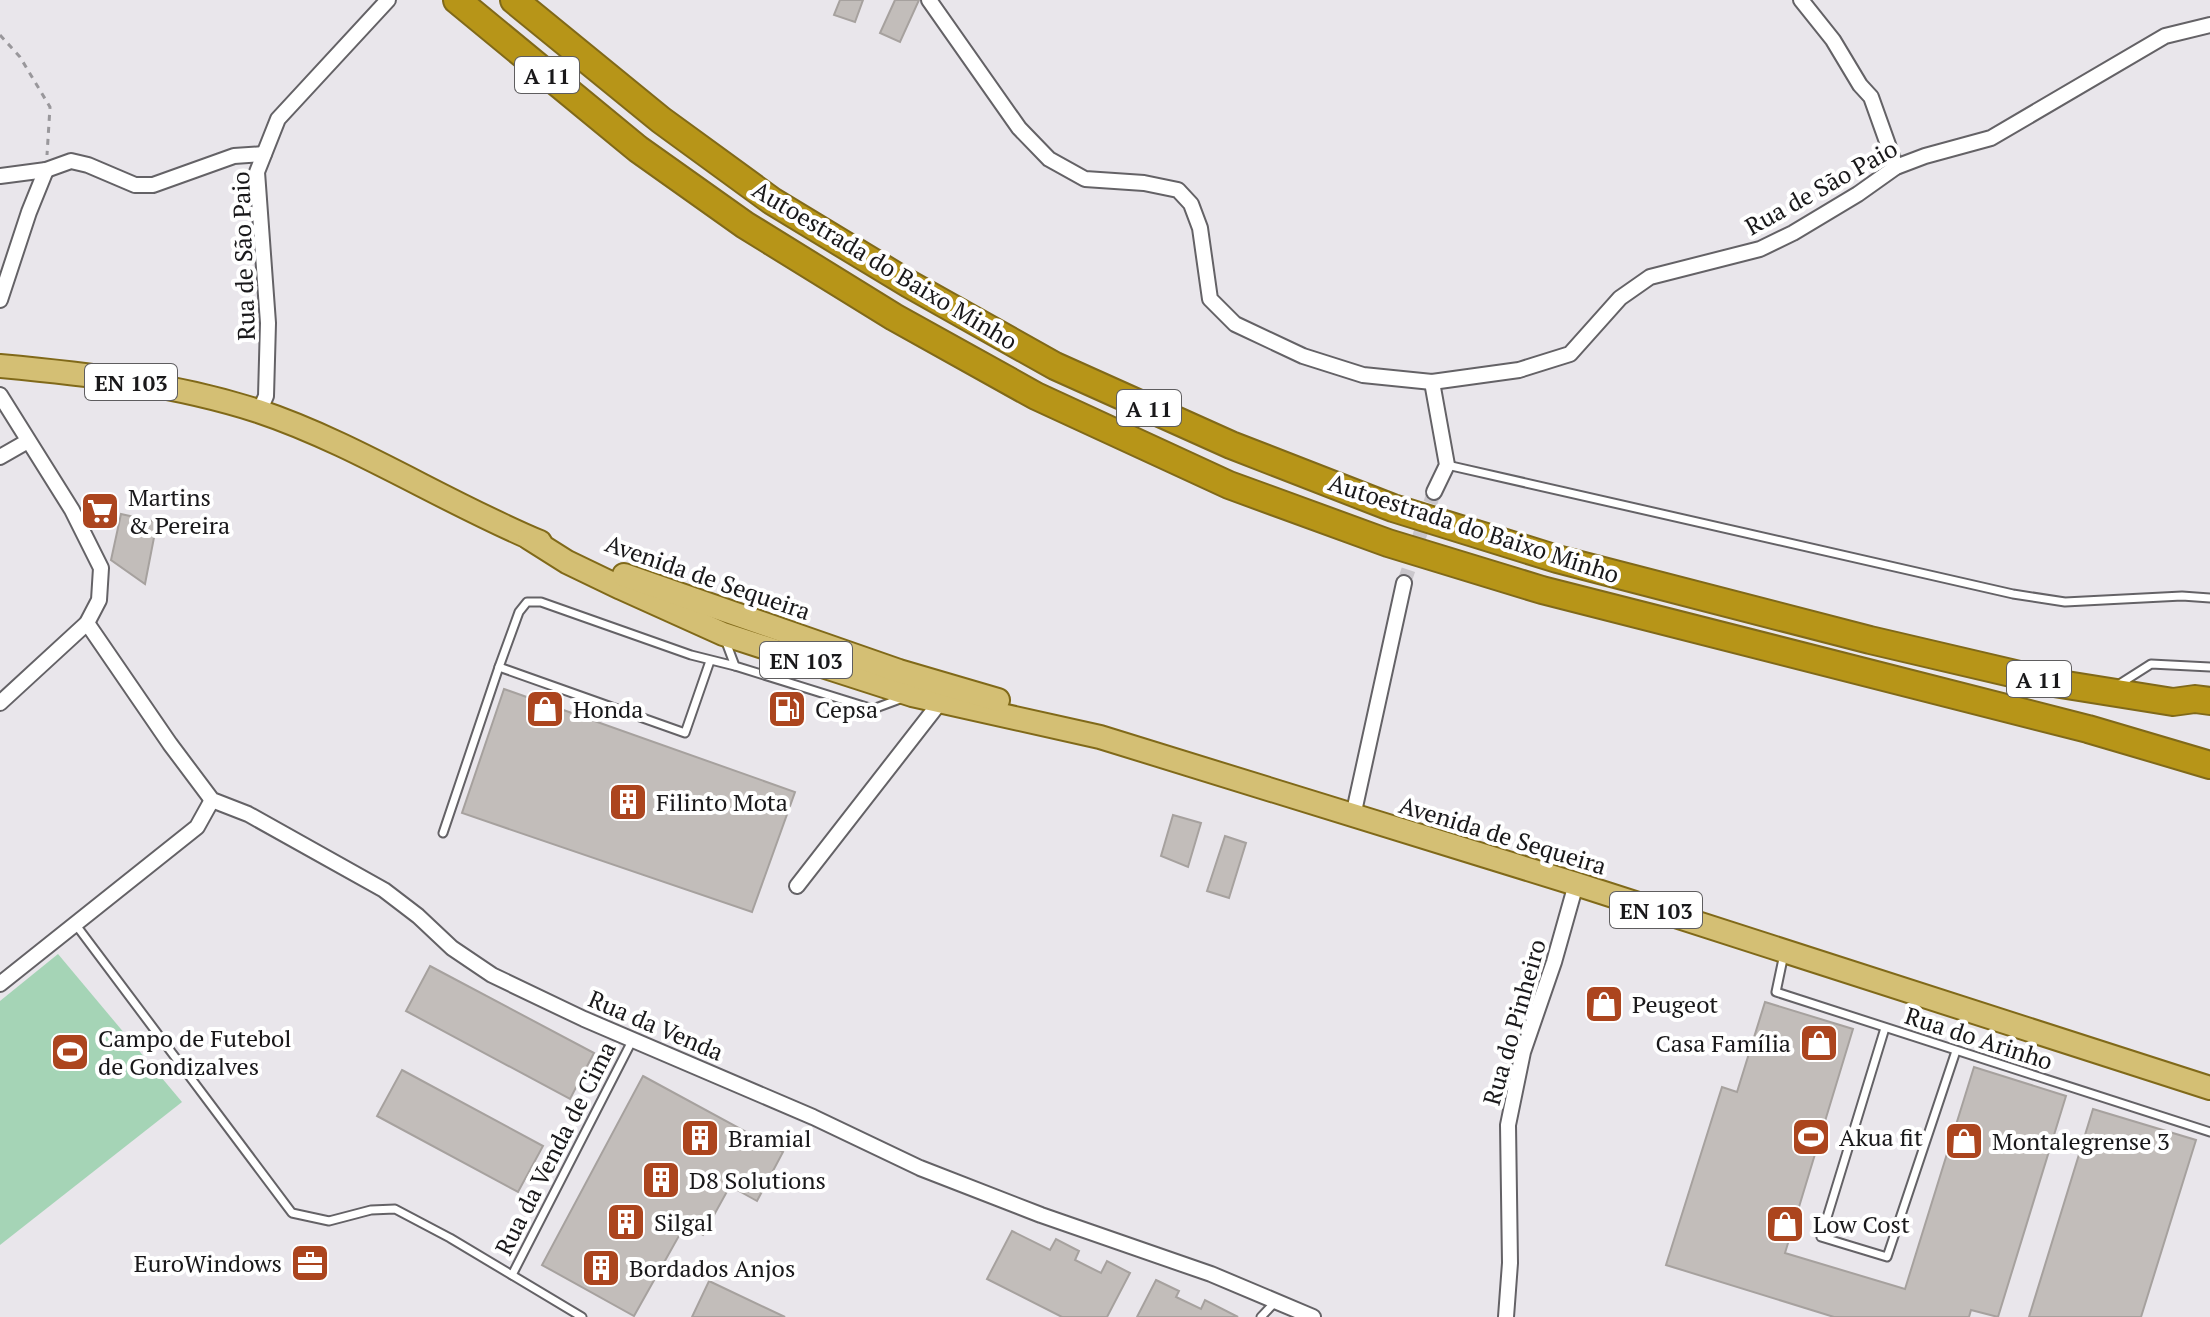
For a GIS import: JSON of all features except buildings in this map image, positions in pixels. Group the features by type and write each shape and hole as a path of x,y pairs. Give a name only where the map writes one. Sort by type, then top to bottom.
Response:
{"highway":[{"name":"Autoestrada do Baixo Minho","path":"457,0 638,149 745,225 894,317 1036,396 1229,485 1388,543 1542,590 1811,661 2088,729 2210,765"},
{"name":"Autoestrada do Baixo Minho","path":"514,0 661,120 772,201 909,284 1055,366 1231,445 1393,508 1557,559 1870,640 2054,683 2173,702 2195,699 2210,701"},
{"name":"Autoestrada do Baixo Minho","path":"2173,702 2197,716 2210,719"},
{"name":"Autoestrada do Baixo Minho","path":"2088,729 2122,730 2210,749"},
{"name":"Autoestrada do Baixo Minho","path":"2088,729 2126,752 2210,781"}],"main road":[{"name":"Avenida de Sequeira","path":"0,366 179,389 259,412 319,437 529,538 591,563 847,653 1045,714 1100,737"},
{"name":"Avenida de Sequeira","path":"529,538 581,568 723,634 884,695 912,695 1100,737 1576,884 2210,1088"}],"street":[{"name":"Rua de São Paio","path":"929,0 1019,128 1049,159 1085,179 1144,183 1178,190 1191,204 1200,228 1210,299 1235,324 1303,356 1363,375 1432,382 1519,370 1570,354 1620,298 1650,277 1760,249 1806,225 1896,167 1991,138 2165,36 2210,25"},
{"path":"1801,0 1833,40 1860,85 1871,97 1896,167"},
{"name":"Rua de São Paio","path":"259,412 266,396 268,323 257,172 278,119 384,4"},
{"path":"0,176 46,170 71,161 135,185 153,185 234,156 264,154"},
{"path":"0,300 46,170"},
{"path":"1432,382 1447,465 1434,492"},
{"path":"0,395 72,510 101,568 99,600 87,623 0,703"},
{"path":"0,457 28,441"},
{"path":"1353,816 1404,583"},
{"path":"0,984 197,827 212,800 87,623"},
{"path":"797,886 941,701"},
{"name":"Rua da Venda","path":"212,800 248,814 384,890 452,948 492,975 584,1019 634,1038 920,1168 1041,1215 1211,1274 1313,1317"},
{"name":"Rua do Pinheiro","path":"1506,1317 1510,1263 1508,1125 1523,1052 1554,962 1576,884"}],"lane":[{"path":"1447,465 2013,594 2065,602 2182,596 2210,598"},
{"path":"443,833 519,612 527,602 541,602 710,661 873,709 884,695 869,667 847,653"},
{"path":"735,666 723,634 746,629"},
{"path":"777,638 812,641"},
{"path":"499,667 685,733 710,661"},
{"path":"2109,692 2151,664 2210,667"},
{"path":"74,923 292,1213 329,1221 371,1210 395,1209 582,1317"},
{"name":"Rua do Arinho","path":"1785,952 1776,992 2210,1132"},
{"path":"1885,1028 1821,1237 1887,1257 1956,1051"},
{"name":"Rua da Venda de Cima","path":"512,1275 634,1038"},
{"path":"1261,1317 1276,1301"}],"path":[{"path":"0,35 20,57 50,107 46,170"}],"green space":[{"name":"Campo de Futebol de Gondizalves","path":"58,954 182,1102 0,1245 0,1001"}],"tunnel":[{"path":"1404,583 1434,492"}],"place":[{"name":"Martins & Pereira","path":"100,511"},
{"name":"Honda","path":"545,709"},
{"name":"Cepsa","path":"787,709"},
{"name":"Filinto Mota","path":"628,802"},
{"name":"Peugeot","path":"1604,1004"},
{"name":"Casa Família","path":"1819,1043"},
{"name":"Campo de Futebol de Gondizalves","path":"70,1052"},
{"name":"Akua fit","path":"1811,1137"},
{"name":"Bramial","path":"700,1138"},
{"name":"Montalegrense 3","path":"1964,1141"},
{"name":"D8 Solutions","path":"661,1180"},
{"name":"Silgal","path":"626,1222"},
{"name":"Low Cost","path":"1785,1224"},
{"name":"EuroWindows","path":"310,1263"},
{"name":"Bordados Anjos","path":"601,1268"}]}
